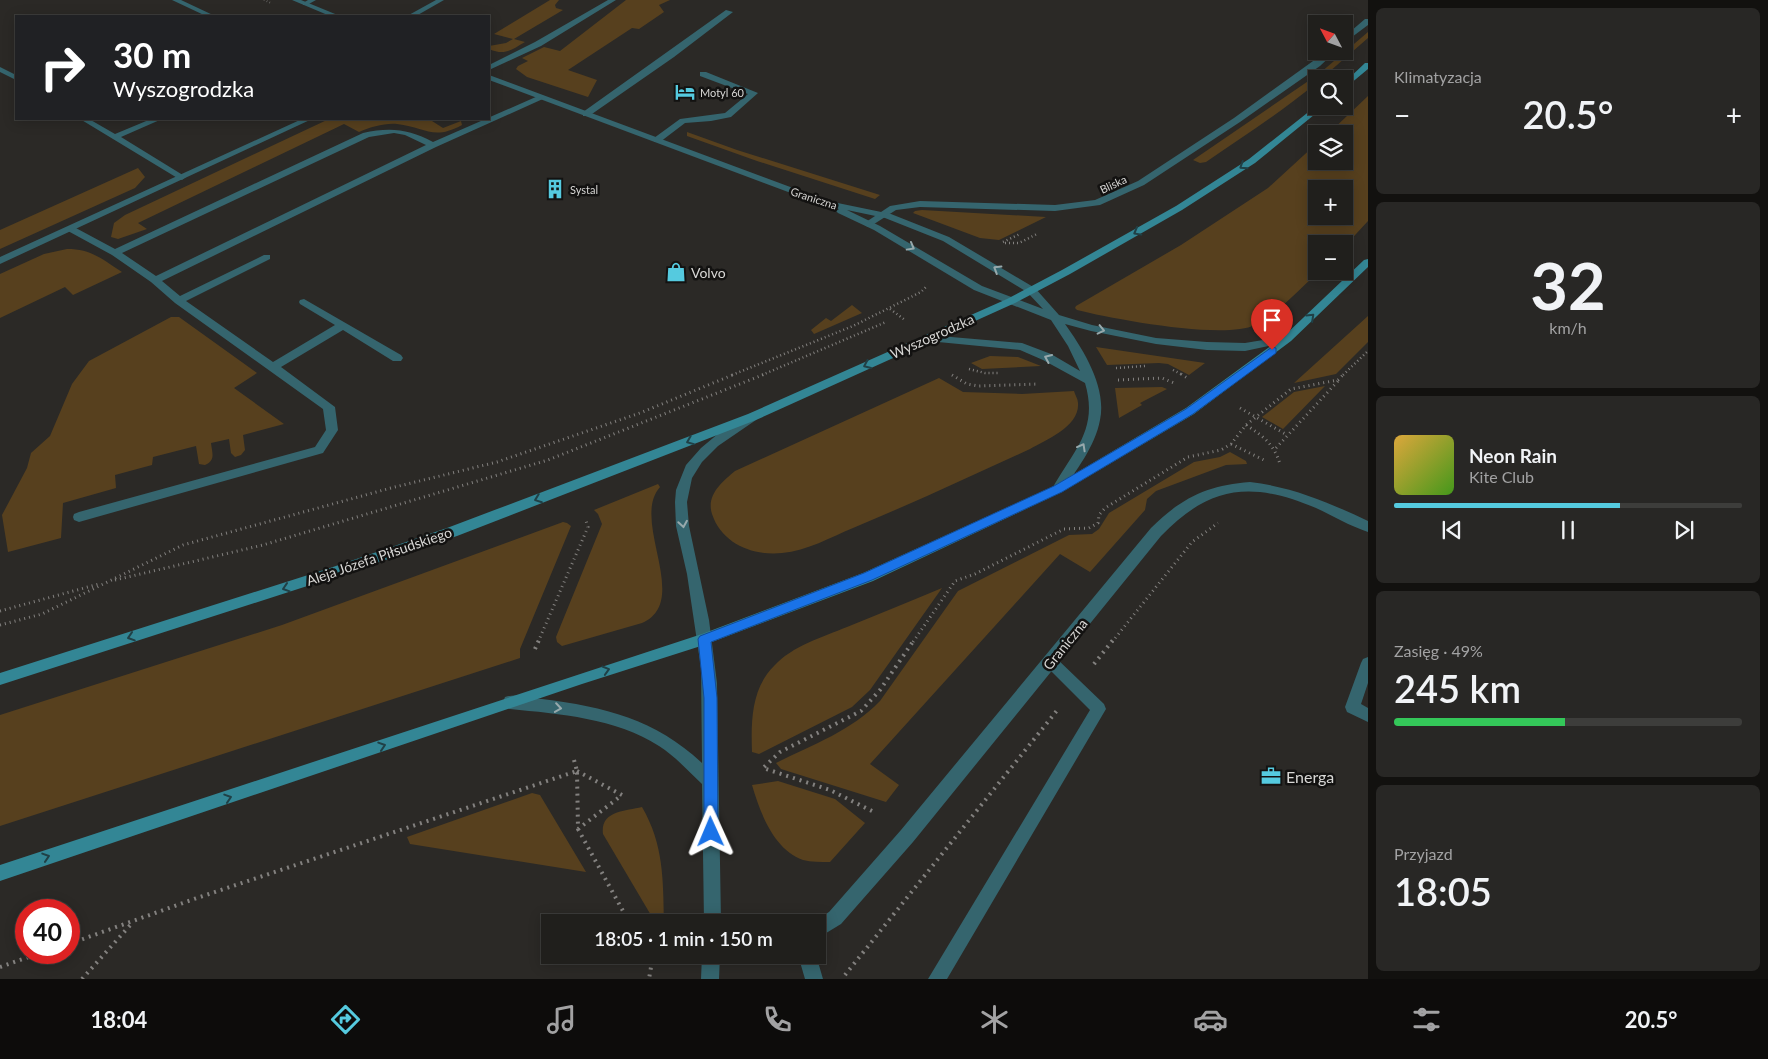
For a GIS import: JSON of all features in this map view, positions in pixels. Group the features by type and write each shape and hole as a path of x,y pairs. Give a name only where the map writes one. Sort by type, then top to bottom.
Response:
{"main road":[{"path":"1353,79 1368,65"},
{"name":"Wyszogrodzka","path":"752,417 1011,301 1179,208 1252,161 1310,115"},
{"path":"0,872 704,639 868,577 1058,489 1190,411 1287,339 1368,262"},
{"name":"Aleja Józefa Piłsudskiego","path":"0,679 332,573 452,532 752,417"}],"street":[{"path":"174,0 210,15"},
{"path":"295,0 333,15"},
{"path":"305,4 313,0"},
{"path":"414,15 441,0"},
{"path":"490,68 538,44 613,0"},
{"path":"586,114 729,12"},
{"path":"1353,34 1368,21"},
{"name":"Bliska","path":"868,224 893,208 920,204 1062,208 1098,203 1142,183 1320,60"},
{"path":"0,69 15,77"},
{"path":"657,140 683,121 728,116 754,93 703,74"},
{"name":"Graniczna","path":"490,77 826,203 882,214 946,239 1031,290 1040,297 1080,358 1090,381 1096,409 1086,442 1058,489"},
{"path":"155,280 434,145 541,98"},
{"path":"86,120 182,177"},
{"path":"115,137 156,120"},
{"path":"0,261 306,120"},
{"path":"475,120 482,124"},
{"path":"115,253 366,135 387,130 408,132 434,145"},
{"path":"826,203 868,224 978,288 1054,317 1118,334 1156,341 1207,346 1245,347 1287,339"},
{"path":"71,229 115,253 155,280 179,301 329,407 332,430 319,450 79,517"},
{"path":"179,301 267,257"},
{"path":"304,302 397,358"},
{"path":"272,367 343,325"},
{"path":"928,338 1022,347 1047,357 1090,381"},
{"name":"Wyszogrodzka","path":"712,914 710,698 694,572 685,541 680,509 681,494 686,477 700,457 752,417"},
{"name":"Graniczna","path":"826,924 835,918 906,836 1156,532 1178,511 1202,497 1223,488 1261,486 1287,492 1368,527"},
{"path":"937,979 1099,709 1050,661"},
{"path":"1368,662 1352,707 1368,715"},
{"path":"510,702 572,710 610,718 643,731 663,741 680,753 710,781"},
{"path":"710,979 711,964"},
{"path":"810,964 814,979"}],"path":[{"path":"0,625 42,614 182,545 382,490 497,462 640,413 853,326 921,292 928,284"},
{"path":"0,611 263,544 548,460 731,388 886,322"},
{"path":"1276,448 1338,380 1368,351"},
{"path":"952,375 967,384 978,386 1044,384"},
{"path":"1111,380 1162,378 1174,384"},
{"path":"872,811 830,790 764,768 780,752 861,711 880,690 955,581 975,574 1064,529 1089,528 1098,523 1099,515 1104,508 1188,457 1221,450 1231,444 1246,426 1291,389 1338,380"},
{"path":"1231,444 1282,469 1276,448 1263,436 1246,426"},
{"path":"536,649 588,527 584,518"},
{"path":"574,760 577,771 578,829 625,914"},
{"path":"80,940 194,899 577,771 622,795 578,829"},
{"path":"82,979 134,921"},
{"path":"0,967 15,962"},
{"path":"649,979 651,967 650,964"}],"shaded area":[{"path":"550,0 559,0 555,5 556,8 563,10 514,39 525,42 512,50 499,52 490,49 490,46 506,43 513,39 494,34"},
{"path":"626,0 670,0 659,5 664,12 639,29 632,28 568,70 597,80 588,97 527,77 516,69 528,61 522,58 544,47 560,51"},
{"path":"1368,32 1368,38 1353,51 1353,45"},
{"path":"1335,60 1343,60 1331,70 1324,70"},
{"path":"1308,81 1308,89 1262,124 1206,162 1200,163 1193,160"},
{"path":"1368,96 1368,221 1353,237 1353,235 1308,235 1308,280 1310,280 1263,321 1240,329 1195,329 1141,323 1077,310 1075,308 1181,245 1268,188 1308,151 1308,170 1353,170 1353,125 1337,125 1348,115 1353,115 1353,110"},
{"path":"327,120 434,120 432,121 443,128 461,121 462,125 452,130 436,133 397,124 387,124 359,132 344,124 138,223 147,229 118,239 111,237 114,223 125,215"},
{"path":"687,132 737,150 880,195 875,199 757,161 687,136"},
{"path":"138,168 145,177 135,188 0,249 0,230"},
{"path":"922,210 1046,217 999,240 980,238 913,213"},
{"path":"67,249 90,253 122,272 73,295 65,287 0,318 0,274 44,254"},
{"path":"852,305 862,313 814,334 811,330 826,318 831,321"},
{"path":"1368,316 1368,342 1336,374 1294,383"},
{"path":"171,317 179,317 257,373 234,388 284,424 243,435 245,450 241,455 235,457 231,453 229,439 211,443 212,458 205,465 199,464 196,446 153,457 152,465 115,475 116,488 63,503 61,538 8,552 2,515 27,468 31,453 50,436 72,384 89,361"},
{"path":"1096,347 1205,363 1189,375 1168,364 1107,365"},
{"path":"990,356 1018,357 1041,366 982,369 971,363"},
{"path":"939,378 963,392 1022,394 1074,391 1078,402 1077,411 1074,419 1061,431 1030,449 898,509 801,550 771,553 750,550 740,546 723,533 712,514 711,501 720,484 735,471"},
{"path":"1325,386 1283,429 1262,417 1294,392"},
{"path":"1162,387 1167,389 1140,403 1142,405 1119,418 1115,388"},
{"path":"1230,452 1246,461 1247,464 1226,465 1156,491 1147,499 1145,510 1090,572 1060,554 870,764 899,785 886,802 781,769 776,763 844,729 857,721 880,701 958,591 1069,535 1092,534 1099,529 1109,513 1194,462 1220,457"},
{"path":"658,484 660,487 653,502 652,520 662,579 662,597 656,612 642,623 562,646 557,642 556,637 602,524 594,510"},
{"path":"563,522 571,526 520,649 520,658 0,826 0,715 282,625"},
{"path":"942,588 870,690 852,707 759,754 752,752 752,718 757,695 766,675 781,659 808,643"},
{"path":"778,781 835,799 865,823 830,862 803,860 793,855 784,847 769,829 752,785"},
{"path":"532,793 540,795 586,872 410,844 407,837"},
{"path":"642,807 655,835 661,863 664,914 650,914 603,834 605,821 610,816 621,811"}],"place":[{"name":"Motyl 60","path":"685,92"},
{"name":"Systal","path":"555,189"},
{"name":"Volvo","path":"676,272"},
{"name":"Energa","path":"1271,776"}],"route":[{"path":"711,832 710,698 704,639 868,577 1058,489 1190,411 1216,394 1272,350"}]}
